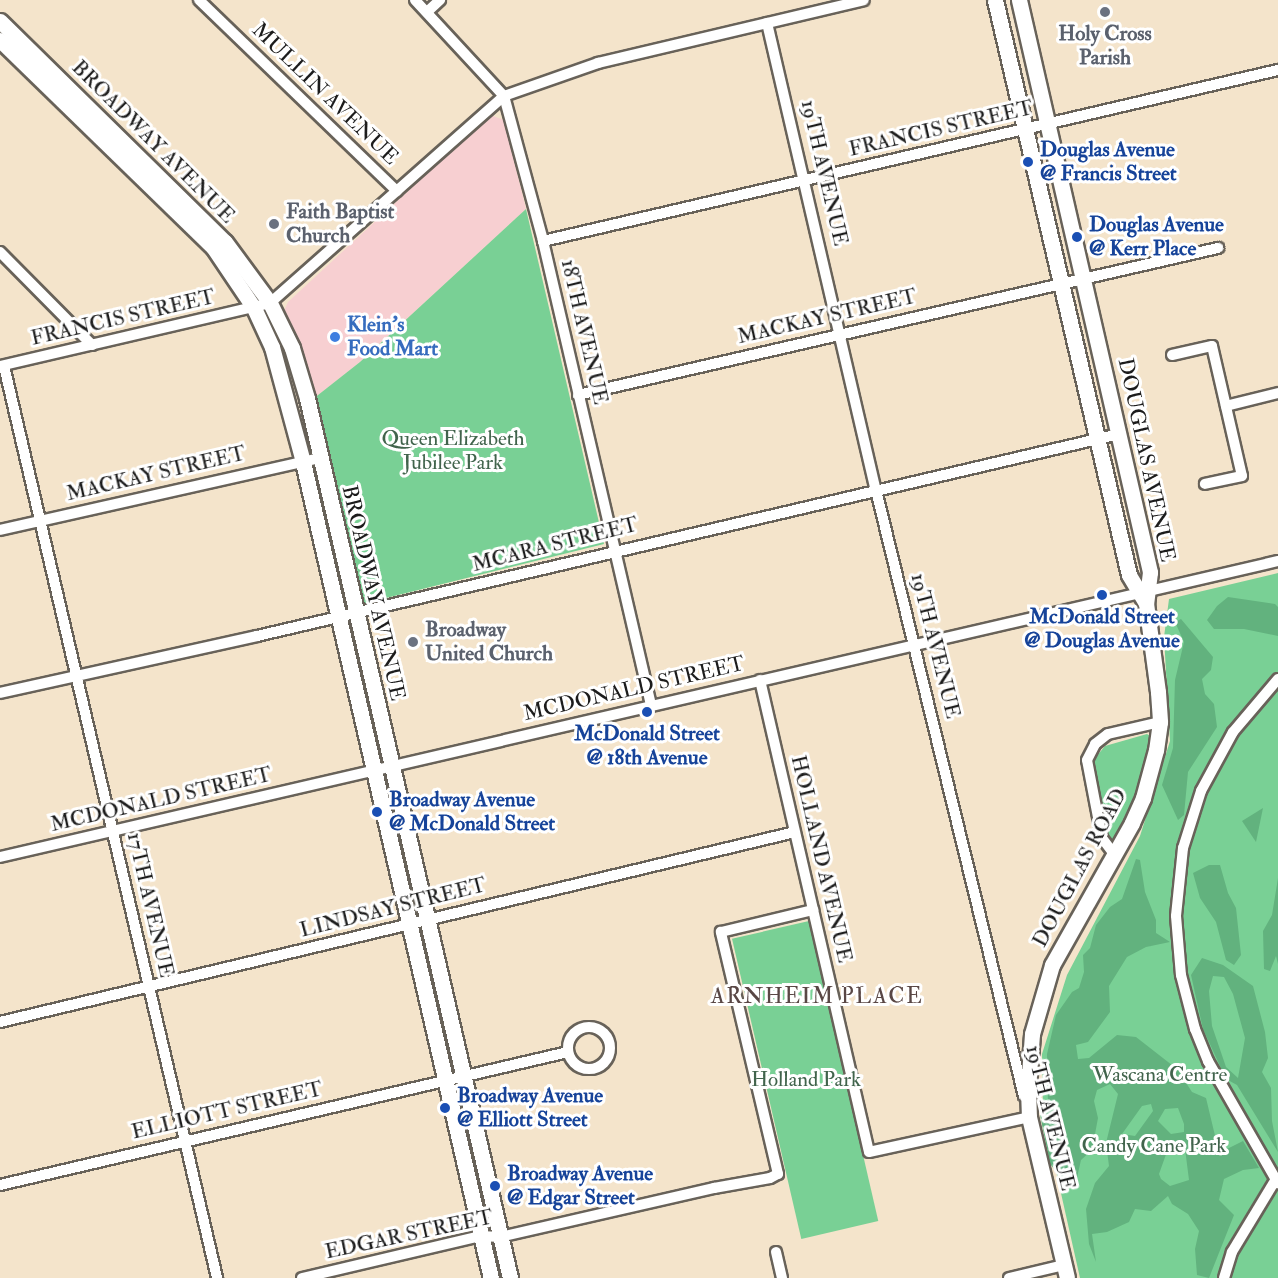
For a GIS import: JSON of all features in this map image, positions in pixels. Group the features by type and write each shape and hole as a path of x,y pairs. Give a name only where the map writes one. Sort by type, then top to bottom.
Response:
{"street":[{"name":"MULLIN AVENUE","path":"200,0 397,191"},
{"name":"18TH AVENUE","path":"415,0 504,96 543,241 651,706"},
{"path":"427,12 440,0"},
{"path":"270,303 504,96 598,63 864,0"},
{"name":"DOUGLAS AVENUE","path":"995,0 1027,129 1129,575 1144,595"},
{"name":"DOUGLAS AVENUE","path":"1019,0 1150,572 1144,595"},
{"name":"BROADWAY AVENUE","path":"0,21 225,243 270,303 292,348 393,766 510,1278"},
{"name":"19TH AVENUE","path":"767,23 876,490 1065,1272"},
{"name":"BROADWAY AVENUE","path":"0,40 213,247 254,308 272,347 285,388 303,462 491,1278"},
{"name":"FRANCIS STREET","path":"543,241 1278,70"},
{"name":"MACKAY STREET","path":"578,395 1218,248"},
{"path":"0,252 92,345"},
{"name":"FRANCIS STREET","path":"2,366 270,303"},
{"path":"1172,356 1212,346 1242,476 1205,484"},
{"name":"17TH AVENUE","path":"2,366 217,1278"},
{"path":"1226,406 1278,393"},
{"name":"MCARA STREET","path":"0,693 338,617 1119,434"},
{"name":"MACKAY STREET","path":"0,530 320,458"},
{"name":"MCDONALD STREET","path":"0,857 915,644 1144,595 1278,561"},
{"name":"DOUGLAS ROAD","path":"1029,1117 1029,1054 1044,988 1063,942 1114,854 1143,798 1156,750 1160,722 1144,595"},
{"path":"1224,1278 1232,1252 1277,1181 1208,1060 1195,1029 1181,975 1176,916 1183,848 1201,791 1233,732 1278,679"},
{"name":"HOLLAND AVENUE","path":"760,680 869,1152 1029,1117"},
{"path":"1114,854 1102,838 1087,760 1095,744 1108,734 1160,722"},
{"name":"LINDSAY STREET","path":"0,1022 795,832"},
{"name":"EDGAR STREET","path":"302,1278 481,1236 500,1236 714,1188 770,1178 778,1173 721,932 813,910"},
{"name":"ELLIOTT STREET","path":"0,1185 568,1052"},
{"path":"776,1252 782,1278"},
{"path":"1009,1278 1065,1272"}],"shaded area":[{"path":"493,116 504,120 526,209 360,362 313,399 285,321 284,311 288,302 485,120"}],"green space":[{"name":"Queen Elizabeth Jubilee Park","path":"526,209 604,544 358,605 313,399 360,362"},
{"name":"Wascana Centre","path":"1278,573 1278,1278 1080,1278 1043,1113 1042,1054 1067,975 1140,836 1170,741 1164,637 1169,599"},
{"path":"1228,597 1275,604 1278,607 1278,636 1244,629 1214,629 1207,620 1217,606"},
{"path":"1181,619 1213,657 1211,670 1202,679 1205,694 1214,704 1217,727 1188,772 1184,815 1178,820 1162,785 1173,748 1175,680 1184,642 1175,622"},
{"path":"1147,734 1152,737 1150,755 1129,816 1112,842 1108,839 1093,770 1095,758 1105,746"},
{"path":"1263,808 1256,842 1242,821"},
{"name":"Candy Cane Park","path":"1136,859 1140,860 1145,892 1156,920 1156,933 1170,942 1146,947 1127,957 1109,986 1110,1012 1088,1042 1076,1045 1078,1059 1089,1058 1117,1035 1136,1037 1177,1069 1192,1092 1206,1098 1217,1144 1225,1150 1243,1141 1259,1168 1243,1170 1224,1179 1219,1200 1234,1215 1209,1278 1197,1275 1195,1249 1199,1231 1188,1214 1172,1204 1168,1196 1151,1211 1135,1209 1129,1222 1107,1232 1092,1234 1096,1262 1089,1244 1086,1209 1095,1183 1109,1166 1106,1143 1118,1094 1110,1084 1097,1090 1094,1101 1098,1118 1092,1150 1081,1160 1076,1182 1064,1181 1050,1164 1040,1115 1048,1104 1047,1054 1056,1015 1072,992 1079,988 1084,972 1083,955 1090,948 1096,925 1110,907 1122,899","holes":["1151,1104 1153,1111 1135,1136 1122,1134 1142,1106","1178,1108 1184,1124 1184,1132 1171,1134 1158,1121 1165,1109","1184,1141 1189,1180 1170,1186 1161,1179 1159,1174 1169,1146"]},
{"path":"1209,865 1220,865 1228,893 1236,908 1241,955 1234,965 1226,960 1216,922 1200,898 1193,873"},
{"path":"1278,878 1278,964 1276,956 1270,971 1264,969 1263,931 1272,915"},
{"name":"Holland Park","path":"809,921 878,1221 801,1239 732,939"},
{"path":"1202,958 1223,965 1253,986 1265,1032 1268,1058 1262,1072 1271,1088 1272,1121 1278,1152 1237,1085 1226,1079 1203,1029 1191,975","holes":["1213,976 1224,977 1233,994 1245,1038 1238,1078 1226,1067 1212,1026 1209,991"]}],"place":[{"name":"Holy Cross Parish","path":"1105,12"},
{"name":"Douglas Avenue @ Francis Street","path":"1028,162"},
{"name":"Faith Baptist Church","path":"274,224"},
{"name":"Douglas Avenue @ Kerr Place","path":"1077,237"},
{"name":"Klein's Food Mart","path":"335,337"},
{"name":"McDonald Street @ Douglas Avenue","path":"1102,595"},
{"name":"Broadway United Church","path":"413,642"},
{"name":"McDonald Street @ 18th Avenue","path":"647,712"},
{"name":"Broadway Avenue @ McDonald Street","path":"377,812"},
{"name":"Broadway Avenue @ Elliott Street","path":"445,1108"},
{"name":"Broadway Avenue @ Edgar Street","path":"495,1186"}],"district":[{"name":"ARNHEIM PLACE","path":"817,997"}]}
